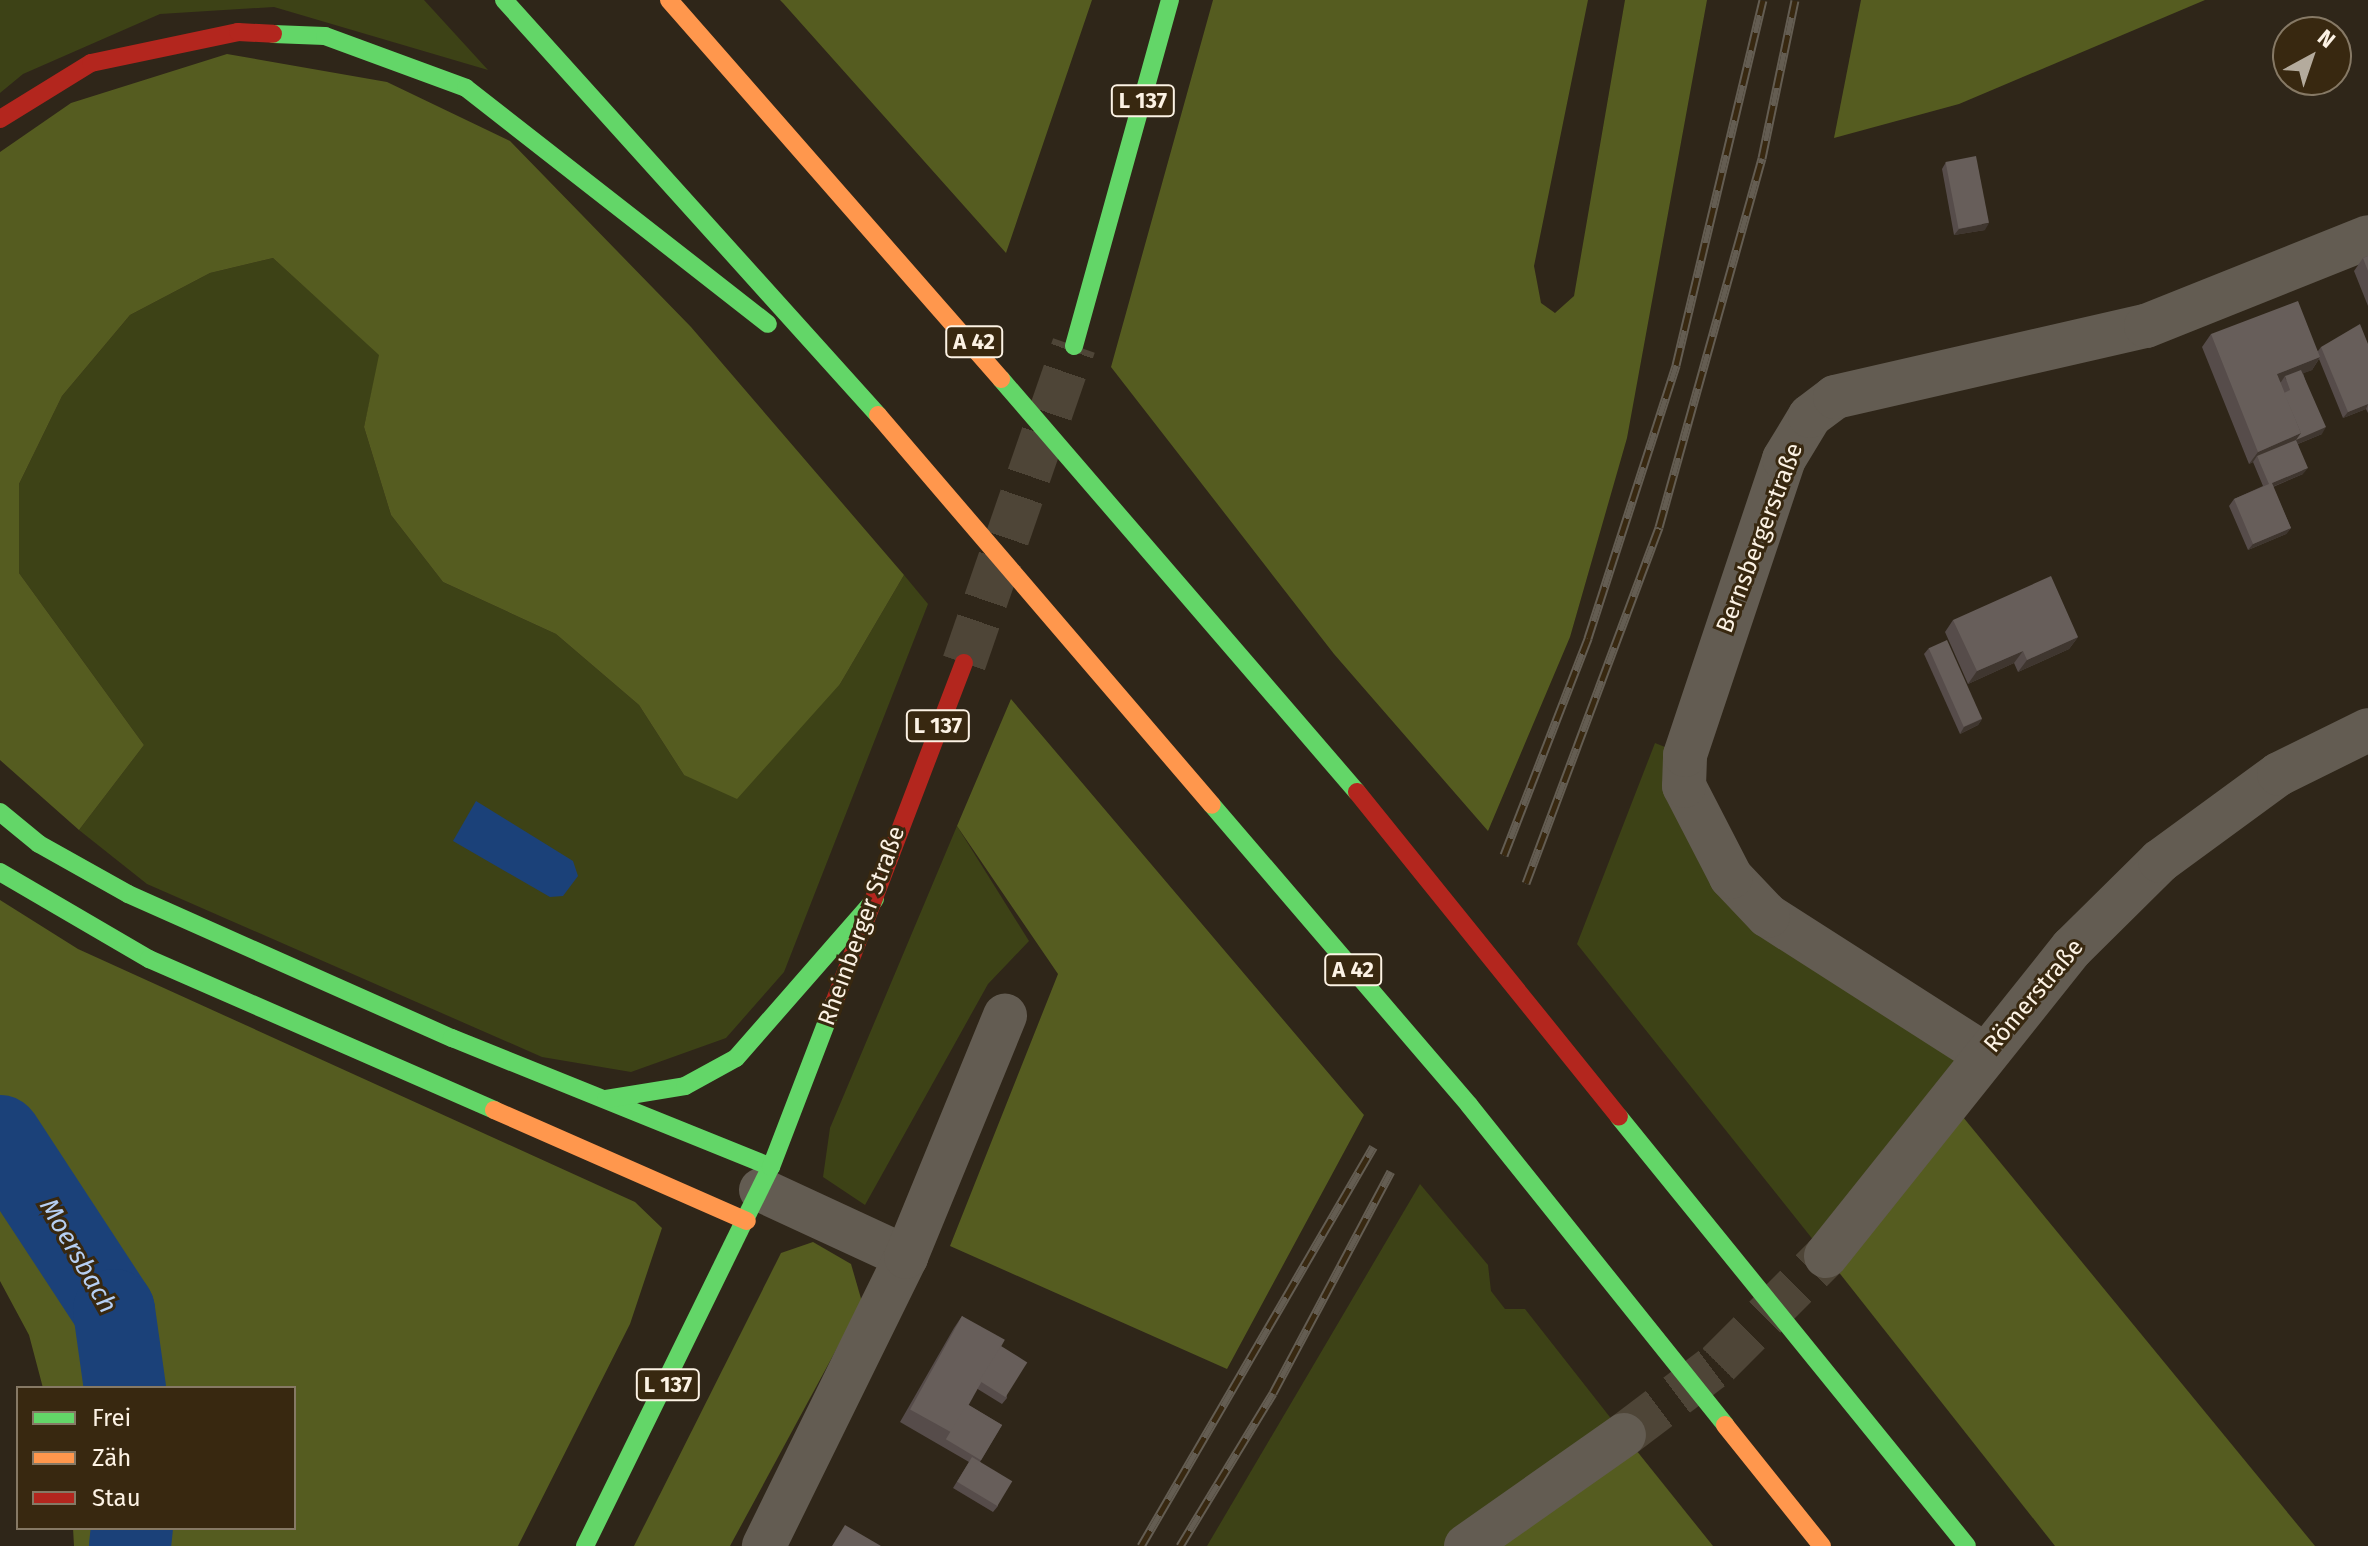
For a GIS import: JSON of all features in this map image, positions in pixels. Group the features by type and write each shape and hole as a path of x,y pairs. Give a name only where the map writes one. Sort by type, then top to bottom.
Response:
{"main road":[{"name":"A 42","path":"504,0 870,406 1469,1105 1822,1546"},
{"name":"A 42","path":"669,0 1273,689 1967,1546"},
{"name":"L 137","path":"1074,346 1170,0"},
{"path":"0,119 91,63 165,44 238,32 325,36 389,54 466,88 539,140 870,406"},
{"name":"Rheinberger Straße","path":"585,1546 760,1193 964,663"},
{"path":"0,812 39,844 128,894 603,1099 760,1193"},
{"path":"0,872 149,959 760,1193"},
{"path":"603,1099 685,1086 736,1058 875,899"}],"street":[{"name":"Bernsbergerstraße","path":"1984,1054 1768,916 1731,877 1684,786 1685,755 1784,459 1810,416 1835,397 2146,326 2368,237"},
{"name":"Römerstraße","path":"1826,1256 1984,1054 2072,948 2160,861 2279,774 2368,730"},
{"path":"764,1546 906,1257 1005,1016"},
{"path":"760,1193 906,1257"},
{"path":"1466,1546 1624,1435"}],"green space":[{"path":"0,0 424,0 488,70 274,7 160,14 23,74 0,93"},
{"path":"780,0 1092,0 1006,253 783,3"},
{"path":"1213,0 1588,0 1534,266 1541,303 1555,313 1574,296 1625,0 1707,0 1627,438 1570,637 1488,831 1334,654 1111,367"},
{"path":"1861,0 2205,0 1959,104 1834,138"},
{"path":"227,54 387,82 510,141 691,327 904,575 840,684 737,799 684,775 639,705 556,634 443,582 391,515 364,427 379,355 273,258 210,273 130,315 62,396 19,484 19,573 144,745 79,830 0,760 0,152 71,103"},
{"path":"273,258 380,355 364,427 391,515 443,582 556,634 639,705 684,775 840,684 904,575 928,604 784,972 726,1038 631,1072 542,1057 147,884 79,830 144,745 19,573 19,484 62,396 130,315 210,273"},
{"path":"1011,699 1364,1115 1227,1369 950,1246 1058,974 957,826"},
{"path":"1655,743 1685,755 1731,877 1984,1054 1826,1256 1577,944"},
{"path":"957,826 1029,941 988,984 865,1205 823,1177 830,1128"},
{"path":"0,900 78,949 635,1202 662,1228 630,1324 518,1546 74,1546 73,1530 296,1530 296,1386 42,1386 29,1335 0,1281"},
{"path":"1949,1100 2315,1546 2055,1546 1826,1256"},
{"path":"1420,1184 1488,1265 1491,1291 1505,1309 1525,1309 1624,1435 1466,1546 1207,1546"},
{"path":"813,1242 851,1264 862,1302 730,1546 634,1546 781,1253"},
{"path":"1624,1435 1713,1546 1466,1546"}],"water":[{"path":"476,801 573,861 578,876 563,896 550,897 453,841"}],"building":[{"path":"1976,156 1989,223 1959,229 1946,162"},
{"path":"2298,301 2320,357 2277,374 2301,433 2258,452 2211,334"},
{"path":"2360,324 2368,344 2368,404 2348,412 2321,347"},
{"path":"2301,370 2326,427 2296,440 2301,433 2284,393 2290,390 2285,376"},
{"path":"2296,440 2308,468 2272,483 2291,528 2253,544 2234,499 2269,484 2257,456"},
{"path":"2051,576 2078,637 2027,660 2023,651 1977,671 1953,620"},
{"path":"1947,640 1982,719 1964,727 1929,648"},
{"path":"962,1316 1005,1340 953,1433 910,1410"},
{"path":"1001,1346 1027,1362 1006,1397 979,1381"},
{"path":"967,1404 1002,1425 981,1460 946,1439"},
{"path":"972,1457 1012,1481 997,1506 957,1482"},
{"path":"845,1525 881,1546 832,1546"}],"waterway":[{"name":"Moersbach","path":"0,1136 114,1310 125,1386"},
{"name":"Moersbach","path":"130,1546 132,1530"}],"tunnel":[{"path":"964,663 1074,346"},
{"path":"1624,1435 1718,1364 1826,1256"}],"railway":[{"path":"1504,855 1588,638 1676,365 1763,0"},
{"path":"1526,883 1659,527 1762,158 1795,0"},
{"path":"1141,1546 1373,1147"},
{"path":"1180,1546 1273,1393 1391,1171"}],"traffic: fast":[{"path":"504,0 878,415"},
{"path":"1074,346 1170,0"},
{"path":"273,34 325,36 466,88 768,324"},
{"path":"1001,379 1357,792"},
{"path":"1212,805 1469,1105 1725,1425"},
{"path":"0,812 39,844 128,894 452,1038 771,1167"},
{"path":"0,872 149,959 494,1110"},
{"path":"606,1099 685,1086 736,1058 875,899"},
{"path":"585,1546 771,1167 834,1003"},
{"path":"1619,1117 1967,1546"}],"traffic: slow":[{"path":"669,0 1001,379"},
{"path":"878,415 1212,805"},
{"path":"494,1110 747,1221"},
{"path":"1725,1425 1822,1546"}],"traffic: jam":[{"path":"0,119 91,63 238,32 273,34"},
{"path":"834,1003 964,663"},
{"path":"1357,792 1619,1117"}]}
